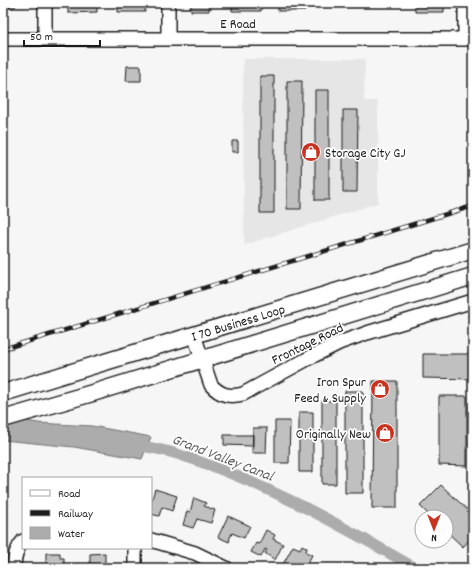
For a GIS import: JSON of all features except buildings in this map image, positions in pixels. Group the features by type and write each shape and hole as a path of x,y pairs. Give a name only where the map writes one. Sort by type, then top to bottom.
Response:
{"main road":[{"name":"I 70 Business Loop","path":"3,393 473,250"},
{"name":"I 70 Business Loop","path":"10,417 473,276"}],"street":[{"path":"45,3 45,39"},
{"path":"168,3 168,38"},
{"path":"465,3 469,39"},
{"name":"E Road","path":"3,39 469,39"},
{"name":"Frontage Road","path":"194,335 201,360 211,385 216,391 223,395 233,396 243,394 340,343 367,333 473,301"},
{"path":"152,540 195,553 226,568"},
{"path":"14,568 14,559 22,542"},
{"path":"135,549 135,568"}],"shaded area":[{"name":"Storage City GJ","path":"243,59 365,59 364,101 378,101 378,203 244,245"}],"water":[{"path":"3,417 38,423 92,426 151,437 142,459 74,447 3,440"}],"waterway":[{"name":"Grand Valley Canal","path":"132,444 174,453 267,489 357,535 415,568"}],"railway":[{"path":"3,349 473,206"}],"place":[{"name":"Storage City GJ","path":"311,152"},
{"name":"Iron Spur Feed & Supply","path":"380,389"},
{"name":"Originally New","path":"385,433"}]}
